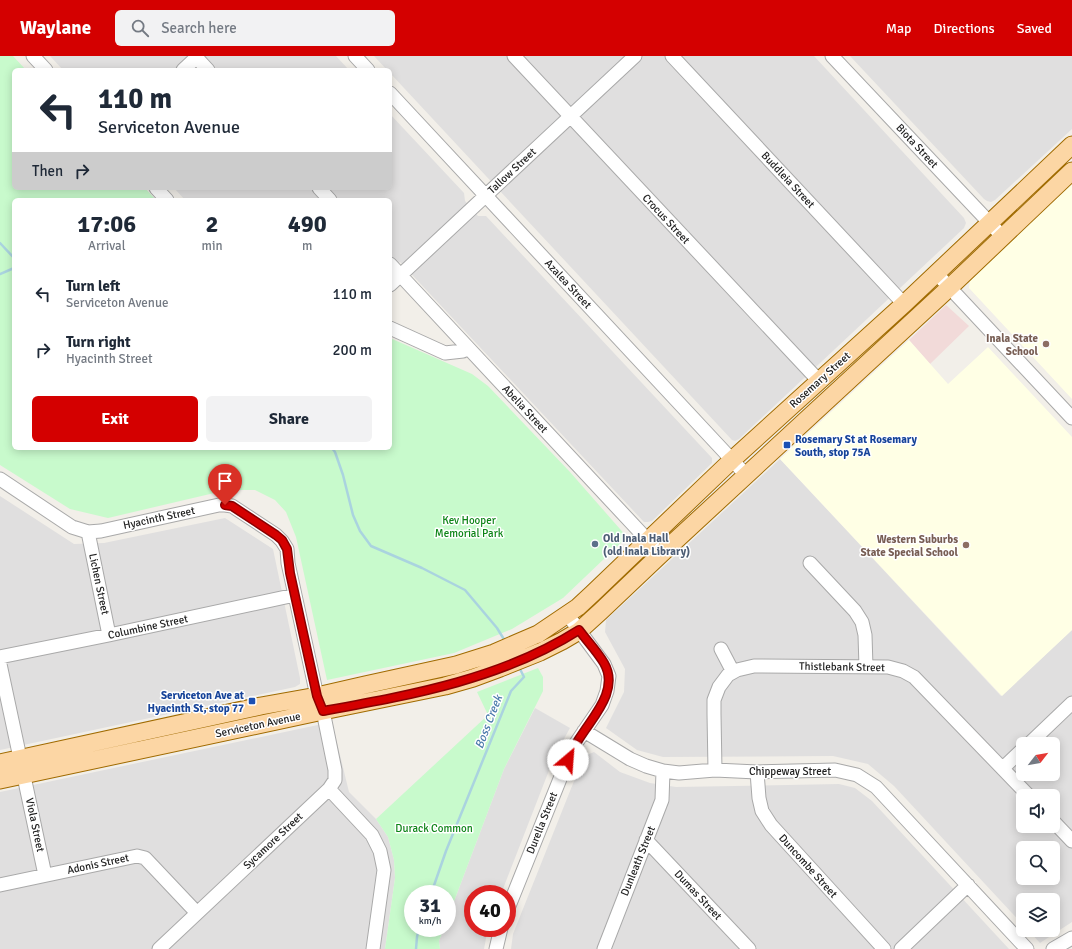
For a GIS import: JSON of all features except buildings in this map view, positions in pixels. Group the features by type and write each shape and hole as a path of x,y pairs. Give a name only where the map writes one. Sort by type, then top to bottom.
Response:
{"main road":[{"name":"Rosemary Street","path":"567,614 592,594 732,460 904,304 1072,145"},
{"name":"Rosemary Street","path":"579,630 950,288 1072,171"},
{"name":"Serviceton Avenue","path":"0,780 22,767 253,708 369,703 445,686 473,678 497,660 520,651 538,634 567,614"},
{"name":"Serviceton Avenue","path":"520,651 540,652 562,641 579,630"},
{"name":"Serviceton Avenue","path":"0,763 22,767"}],"street":[{"path":"33,56 44,68"},
{"path":"185,68 196,56 206,68"},
{"path":"355,56 366,68"},
{"name":"Crocus Street","path":"514,56 819,381"},
{"name":"Tallow Street","path":"392,283 635,56"},
{"name":"Buddleia Street","path":"672,56 904,304"},
{"name":"Biota Street","path":"832,56 1003,237"},
{"name":"Azalea Street","path":"392,95 746,475"},
{"path":"158,190 165,198"},
{"path":"321,190 328,198"},
{"name":"Abelia Street","path":"392,266 661,554"},
{"path":"936,273 1072,418"},
{"path":"392,329 445,353 462,351 468,348"},
{"path":"435,348 446,343 456,334"},
{"name":"Hyacinth Street","path":"0,479 72,527 88,532 102,531 219,505 225,505 232,506 276,535 282,540 287,549 288,563 320,704"},
{"name":"Lichen Street","path":"88,532 109,635"},
{"path":"810,563 855,611 862,622 865,636 866,667"},
{"name":"Columbine Street","path":"0,657 295,595"},
{"name":"Durella Street","path":"516,889 572,749 602,705 607,691 608,676 604,664 567,614"},
{"path":"714,770 714,700 719,687 728,675 733,672 721,649"},
{"name":"Viola Street","path":"0,664 45,875"},
{"name":"Thistlebank Street","path":"733,672 754,666 888,667 903,671 914,677 1022,789"},
{"path":"1036,737 1072,703"},
{"name":"Sycamore Street","path":"159,949 329,789 335,780 335,770 320,704"},
{"name":"Chippeway Street","path":"584,731 630,759 663,771 679,773 714,770 757,772 835,770 857,775 876,787 1027,949"},
{"path":"1003,768 1016,756"},
{"name":"Dunleath Street","path":"604,949 662,800 663,771"},
{"name":"Duncombe Street","path":"757,772 759,798 762,811 771,825 884,949"},
{"path":"329,789 372,835 380,851 384,870 374,949"},
{"path":"1060,828 1072,841"},
{"name":"Dumas Street","path":"646,840 749,949"},
{"name":"Adonis Street","path":"0,885 137,856 145,858 197,913"},
{"path":"901,949 968,885"},
{"path":"496,949 498,937"},
{"path":"1054,949 1072,938"}],"shaded area":[{"path":"50,56 336,56 347,68 61,68"},
{"path":"374,56 814,56 964,218 966,223 964,228 739,439 735,441 732,440 392,75 392,68 385,68"},
{"path":"850,56 1072,56 1072,129 995,200 991,202 987,201"},
{"path":"392,116 464,193 465,201 478,216 486,216 712,458 712,463 652,521 644,522 400,262 392,269 392,198 183,198 176,190 392,190"},
{"name":"Inala State School","path":"1072,184 1072,399 969,288 970,280"},
{"path":"946,305 969,326 930,364 909,340"},
{"name":"Western Suburbs State Special School","path":"909,340 948,384 988,347 1072,437 1072,630 1002,696 780,459"},
{"path":"780,459 1001,696 1072,630 1072,922 1060,930 1060,893 1016,893 1016,917 894,786 868,764 833,756 663,757 637,750 606,728 624,692 625,669 605,632 606,620"},
{"path":"0,496 74,544 104,543 225,518 273,549 300,684 295,687 0,750"},
{"path":"535,708 570,728 555,755 504,885 464,885 464,937 486,937 484,949 440,949 439,941 441,937 456,937 456,896 504,769"},
{"path":"332,722 349,792 376,819 388,837 394,860 395,878 385,949 0,949 0,792"},
{"path":"594,752 620,772 650,783 676,787 839,784 855,788 872,801 1009,949 511,949 513,937 516,937 516,926 584,756"},
{"path":"1034,937 1049,937 1040,943"}],"green space":[{"name":"Kev Hooper Memorial Park","path":"0,56 13,56 24,68 12,68 12,190 147,190 154,198 12,198 12,450 392,450 392,339 472,374 488,386 570,472 627,537 563,598 512,629 454,653 327,680 296,537 286,512 275,500 255,490 227,490 108,518 70,509 0,465"},
{"name":"Durack Common","path":"538,668 543,677 543,691 504,769 456,896 456,885 404,885 404,937 441,937 439,941 440,949 385,949 395,878 394,860 388,837 376,819 488,715 477,692"}],"waterway":[{"name":"Boss Creek","path":"0,243 12,256"},
{"path":"0,274 12,269"},
{"name":"Boss Creek","path":"334,450 343,475 353,515 360,531 371,546 422,568 465,590 497,628 505,641"},
{"name":"Boss Creek","path":"434,885 446,851 511,691 524,677 519,667"},
{"name":"Boss Creek","path":"416,949 417,937"}],"place":[{"name":"Inala State School","path":"1046,344"},
{"name":"Rosemary St at Rosemary South, stop 75A","path":"787,445"},
{"name":"Old Inala Hall (old Inala Library)","path":"595,544"},
{"name":"Western Suburbs State Special School","path":"966,545"},
{"name":"Serviceton Ave at Hyacinth St, stop 77","path":"252,701"}],"route":[{"path":"225,505 232,506 276,535 282,540 287,549 288,563 317,696 323,711 369,703 445,686 473,678 540,652 562,641 579,630 604,664 608,676 607,691 602,705 572,749 568,760"}]}
